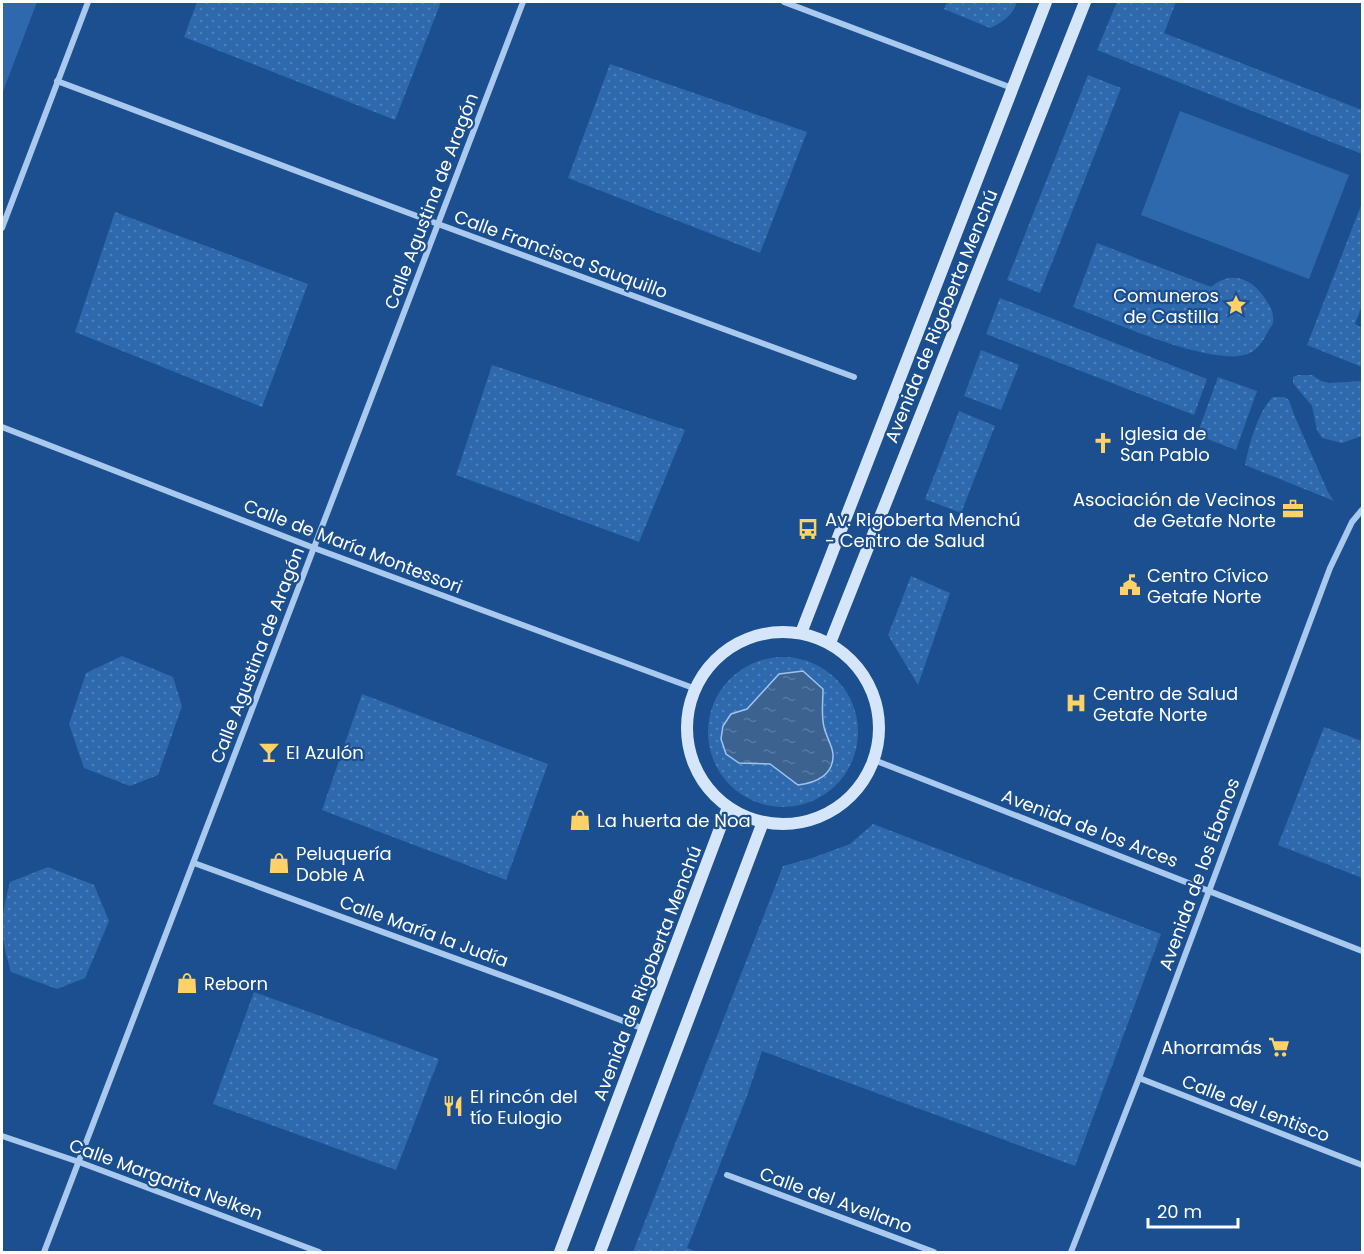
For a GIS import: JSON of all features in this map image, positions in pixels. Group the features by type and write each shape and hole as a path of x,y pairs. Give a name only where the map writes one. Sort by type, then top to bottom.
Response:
{"street":[{"path":"2,228 88,2"},
{"name":"Calle Agustina de Aragón","path":"44,1252 524,2"},
{"path":"784,2 1012,87"},
{"name":"Avenida de Rigoberta Menchú","path":"801,633 1046,2"},
{"name":"Avenida de Rigoberta Menchú","path":"830,643 1085,2"},
{"name":"Calle Francisca Sauquillo","path":"57,81 854,377"},
{"name":"Calle de María Montessori","path":"2,427 314,548 696,689"},
{"name":"Avenida de los Ébanos","path":"1071,1252 1139,1078 1330,568 1352,522 1362,510"},
{"path":"769,632 801,633 830,643 851,659 868,681 877,706 879,733 874,760 861,784 842,804 818,818 790,824 763,822 728,807 712,793 700,777 690,753 687,728 690,702 701,676 719,655 743,640 769,632"},
{"name":"Avenida de los Arces","path":"874,760 1362,951"},
{"name":"Avenida de Rigoberta Menchú","path":"560,1252 728,807"},
{"path":"600,1252 763,822"},
{"name":"Calle María la Judía","path":"194,862 644,1030"},
{"name":"Calle del Lentisco","path":"1139,1078 1362,1165"},
{"name":"Calle Margarita Nelken","path":"2,1136 79,1162 319,1252"},
{"name":"Calle del Avellano","path":"727,1175 934,1252"}],"shaded area":[{"path":"2,2 37,2 2,94"},
{"path":"197,2 441,2 395,120 184,37"},
{"path":"947,2 1017,2 1006,18 990,28 944,9"},
{"path":"1117,2 1176,2 1164,33 1362,110 1362,154 1097,50"},
{"path":"610,64 807,132 760,253 568,178"},
{"path":"1088,75 1121,88 1040,293 1007,280"},
{"path":"1180,111 1349,175 1309,279 1141,215"},
{"path":"1362,203 1362,305 1355,324 1362,328 1362,367 1307,345"},
{"path":"115,212 308,284 262,407 75,332"},
{"path":"1097,243 1211,287 1228,278 1244,280 1264,297 1272,311 1272,324 1254,350 1248,354 1231,356 1186,349 1073,307"},
{"path":"1000,298 1207,379 1194,415 986,334"},
{"path":"981,350 1019,365 1001,410 964,396"},
{"path":"492,365 685,430 639,542 456,475"},
{"path":"1312,375 1329,383 1362,381 1362,436 1342,443 1322,438 1317,430 1312,406 1293,383 1293,377"},
{"path":"1218,377 1257,391 1236,450 1197,435"},
{"path":"1273,397 1284,397 1289,400 1328,492 1334,501 1245,465 1259,419"},
{"path":"959,411 995,426 961,513 925,499"},
{"path":"911,576 950,593 918,685 888,635"},
{"path":"122,656 173,677 182,706 158,775 130,786 84,768 69,724 86,673"},
{"path":"783,657 798,658 812,663 836,679 852,703 857,717 857,747 852,761 836,785 812,801 798,806 783,807 768,806 754,801 730,785 714,761 709,747 708,732 709,717 714,703 730,679 754,663 768,658"},
{"path":"362,694 548,764 506,880 322,810"},
{"path":"1324,727 1362,741 1362,878 1278,845"},
{"path":"873,824 1161,934 1075,1166 762,1051 747,1096 687,1248 698,1252 633,1252 783,866 850,844"},
{"path":"48,867 94,885 109,921 85,978 57,989 11,972 3,937 4,907 10,882"},
{"path":"254,992 439,1059 396,1170 213,1104"}],"water":[{"path":"803,671 823,689 823,722 833,761 823,777 798,785 770,764 739,763 726,754 721,739 723,726 731,714 747,709 779,674"}],"place":[{"name":"Comuneros de Castilla","path":"1236,305"},
{"name":"Iglesia de San Pablo","path":"1103,443"},
{"name":"Asociación de Vecinos de Getafe Norte","path":"1293,509"},
{"name":"Av. Rigoberta Menchú - Centro de Salud","path":"808,529"},
{"name":"Centro Cívico Getafe Norte","path":"1130,585"},
{"name":"Centro de Salud Getafe Norte","path":"1076,703"},
{"name":"El Azulón","path":"269,752"},
{"name":"La huerta de Noa","path":"580,820"},
{"name":"Peluquería Doble A","path":"279,863"},
{"name":"Reborn","path":"187,983"},
{"name":"Ahorramás","path":"1279,1047"},
{"name":"El rincón del tío Eulogio","path":"453,1106"}]}
